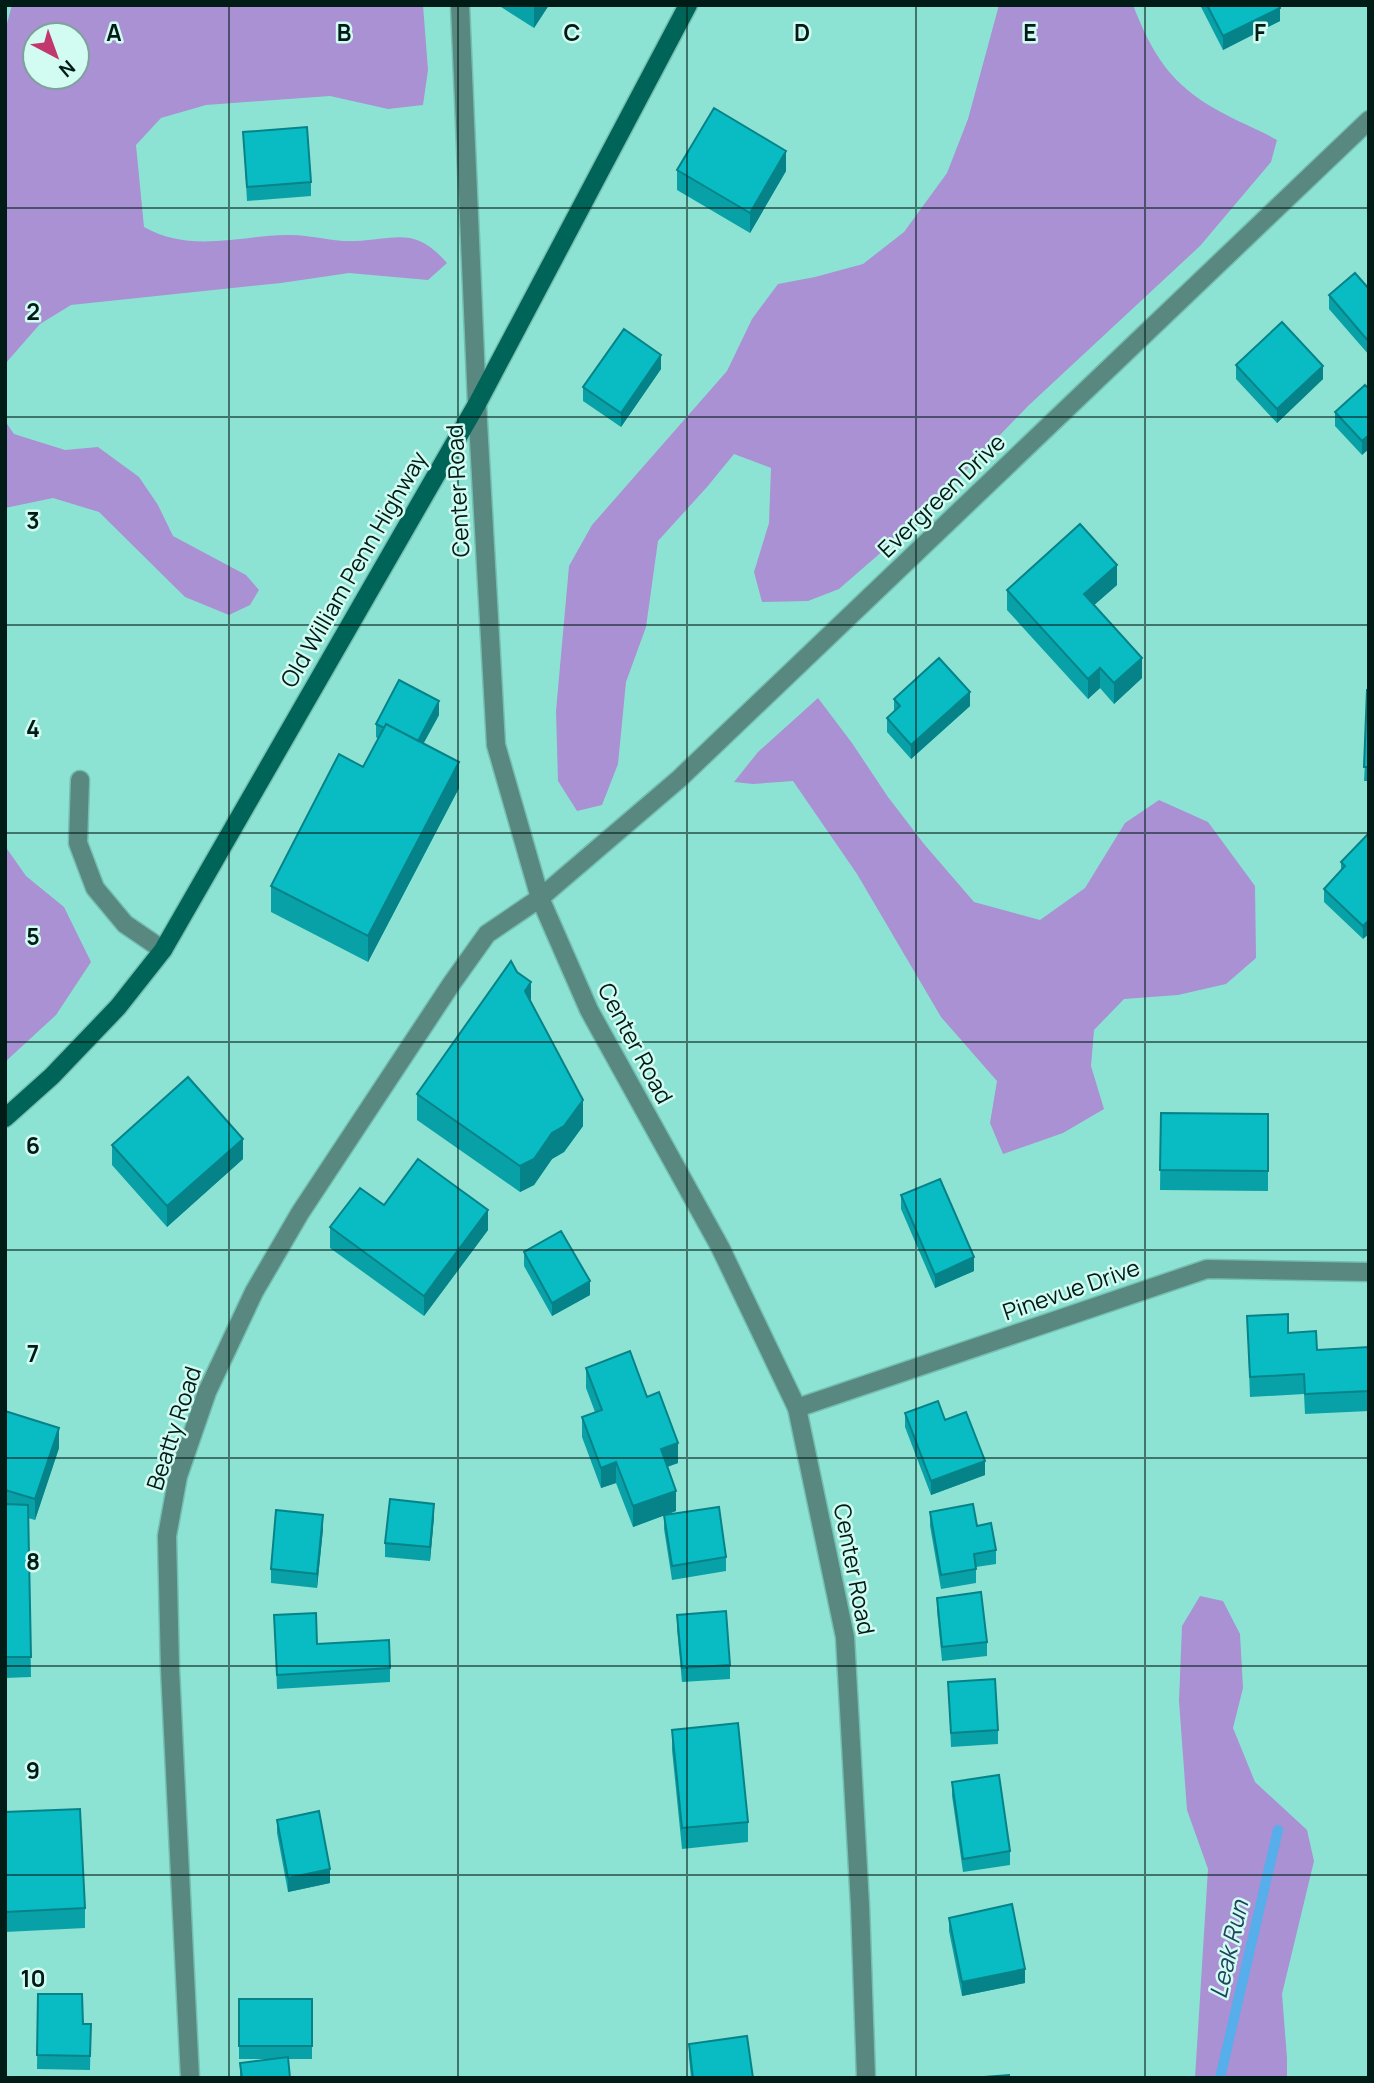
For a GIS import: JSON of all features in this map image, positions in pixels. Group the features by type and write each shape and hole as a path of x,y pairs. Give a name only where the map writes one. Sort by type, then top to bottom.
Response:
{"main road":[{"name":"Old William Penn Highway","path":"5,1118 52,1076 118,1007 163,950 477,404 688,5"}],"street":[{"name":"Center Road","path":"460,5 477,404 496,744 540,898 589,1010 720,1247 797,1408 845,1637 860,1905 866,2078"},
{"name":"Evergreen Drive","path":"540,898 679,779 1369,120"},
{"path":"80,780 78,843 95,888 125,924 163,950"},
{"name":"Beatty Road","path":"190,2078 170,1669 167,1536 178,1476 213,1379 254,1292 300,1213 487,934 540,898"},
{"name":"Pinevue Drive","path":"797,1408 1207,1269 1369,1272"}],"shaded area":[{"path":"12,5 423,5 428,70 423,105 388,109 330,96 206,105 161,118 136,145 144,227 161,235 196,241 286,235 346,241 405,237 425,244 447,263 428,280 349,273 281,283 71,305 40,324 5,364 5,31"},
{"path":"999,5 1133,5 1156,53 1176,79 1202,101 1277,140 1271,162 1200,246 1028,406 916,522 839,589 808,601 762,602 754,572 769,523 771,468 734,454 658,541 646,627 626,682 618,764 602,805 577,811 558,781 556,711 569,566 592,525 727,371 752,319 778,284 863,264 904,232 947,173 968,119"},
{"path":"5,421 14,434 65,450 98,447 139,477 158,505 173,536 246,575 259,590 250,605 229,615 185,597 99,512 53,498 5,508"},
{"path":"818,698 888,797 974,902 1040,920 1085,888 1125,823 1159,800 1208,822 1255,886 1256,958 1226,984 1178,995 1124,999 1094,1030 1091,1066 1104,1109 1063,1133 1003,1154 990,1123 997,1081 941,1017 857,874 793,781 753,784 734,782 758,752"},
{"path":"5,846 26,876 64,907 91,962 56,1015 5,1062"},
{"path":"1200,1596 1223,1601 1240,1634 1243,1688 1233,1728 1255,1782 1307,1830 1314,1861 1282,1994 1287,2078 1195,2078 1208,1869 1187,1810 1179,1701 1182,1626"}],"building":[{"path":"1207,5 1279,5 1280,8 1223,36"},
{"path":"714,108 786,151 750,213 677,170"},
{"path":"307,127 311,182 247,187 243,132"},
{"path":"1355,273 1369,289 1369,342 1329,295"},
{"path":"1282,322 1323,366 1277,409 1236,365"},
{"path":"624,329 661,355 621,413 583,387"},
{"path":"1365,385 1369,389 1369,435 1362,441 1335,412"},
{"path":"1080,524 1117,565 1084,594 1142,658 1114,683 1100,668 1088,679 1007,590"},
{"path":"939,658 970,692 911,745 887,718 900,706 894,699"},
{"path":"399,680 439,701 418,741 386,724 384,728 376,724"},
{"path":"1367,690 1369,767 1364,767"},
{"path":"386,724 459,762 368,936 271,886 339,754 363,767"},
{"path":"1369,833 1369,920 1363,926 1324,889 1345,866 1341,862"},
{"path":"511,961 517,972 531,982 525,991 583,1100 564,1126 552,1133 534,1159 520,1166 417,1094"},
{"path":"188,1077 243,1139 167,1206 112,1145"},
{"path":"1161,1113 1268,1114 1268,1171 1160,1170"},
{"path":"418,1159 488,1210 424,1296 330,1227 360,1188 384,1205"},
{"path":"940,1179 974,1257 935,1275 901,1195"},
{"path":"561,1231 590,1281 552,1303 524,1252"},
{"path":"1288,1314 1288,1333 1316,1331 1317,1350 1369,1347 1369,1391 1305,1394 1304,1374 1250,1377 1247,1316"},
{"path":"630,1351 647,1397 659,1392 678,1443 661,1449 676,1491 633,1506 616,1462 601,1468 582,1417 602,1410 586,1368"},
{"path":"938,1401 945,1420 966,1412 985,1461 931,1481 905,1413"},
{"path":"5,1411 59,1428 35,1499 5,1490"},
{"path":"390,1499 434,1504 430,1547 385,1543"},
{"path":"5,1504 28,1505 31,1657 5,1657"},
{"path":"973,1504 977,1526 991,1523 996,1550 974,1554 976,1569 941,1575 930,1512"},
{"path":"719,1507 726,1557 672,1566 664,1515"},
{"path":"276,1510 323,1515 317,1574 271,1569"},
{"path":"981,1592 987,1642 942,1647 937,1598"},
{"path":"726,1611 730,1665 682,1668 677,1615"},
{"path":"316,1613 317,1644 389,1640 390,1668 277,1675 274,1615"},
{"path":"995,1679 998,1730 951,1733 948,1682"},
{"path":"738,1723 748,1822 682,1828 672,1730"},
{"path":"999,1775 1010,1851 963,1859 952,1782"},
{"path":"80,1809 85,1908 5,1912 5,1812"},
{"path":"319,1811 330,1869 288,1878 277,1820"},
{"path":"1012,1904 1025,1969 962,1982 949,1918"},
{"path":"38,1994 82,1994 83,2024 91,2024 90,2056 37,2055"},
{"path":"239,1999 312,1999 312,2046 239,2046"},
{"path":"747,2036 753,2078 693,2078 689,2044"},
{"path":"288,2057 290,2078 242,2078 240,2063"},
{"path":"1009,2075 1009,2078 971,2078"}],"waterway":[{"name":"Leak Run","path":"1220,2078 1278,1830"}]}
